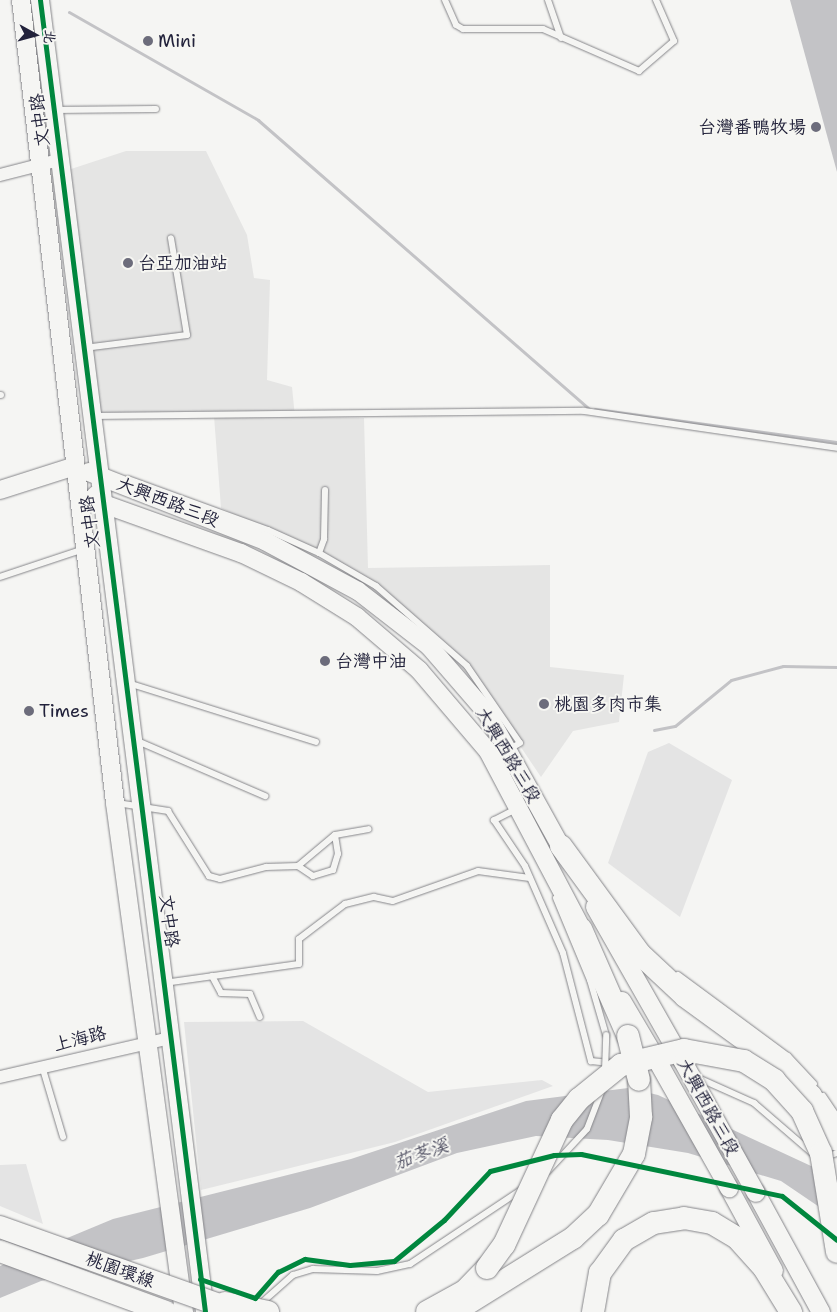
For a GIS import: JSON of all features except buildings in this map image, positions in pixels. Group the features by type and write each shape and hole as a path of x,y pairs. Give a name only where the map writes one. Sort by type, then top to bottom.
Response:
{"highway":[{"path":"561,846 640,954 685,996 781,1066 830,1112 837,1140"},
{"path":"454,1312 579,1234 607,1203 628,1168 638,1138 642,1097 617,1035 581,929"},
{"path":"426,1312 465,1291 488,1268 512,1227 562,1120 579,1099 621,1065 684,1050 744,1061 774,1080 802,1112 821,1153 837,1252"},
{"path":"594,1312 600,1273 619,1245 654,1223 684,1218 712,1223 737,1238 764,1268 791,1312"},
{"name":"桃園環線","path":"1,1224 194,1307 239,1312"},
{"name":"桃園環線","path":"0,1251 166,1312"},
{"path":"194,1307 268,1312"}],"street":[{"name":"文中路","path":"22,0 39,165 115,803 171,1225 176,1256 194,1307"},
{"name":"文中路","path":"40,0 90,416 170,1038 195,1249 194,1307"},
{"path":"0,175 59,160"},
{"path":"0,490 75,466"},
{"name":"大興西路三段","path":"75,466 265,541 358,591 429,646 487,713 821,1312"},
{"name":"大興西路三段","path":"75,466 102,503 241,553 301,582 357,617 419,670 466,720 520,808 581,929 729,1188 796,1312"},
{"name":"上海路","path":"0,1077 147,1041 170,1038"},
{"path":"171,1225 191,1221"}],"lane":[{"path":"445,0 456,25 463,29 543,29 639,71 674,41 656,0"},
{"path":"548,0 561,38"},
{"path":"53,110 156,109"},
{"path":"82,348 187,335 171,238"},
{"path":"90,416 584,411 837,448"},
{"path":"118,483 129,479 164,490 320,553 376,586 467,666 520,743 508,750"},
{"path":"320,553 324,539 325,490"},
{"path":"0,577 85,549"},
{"path":"124,682 316,742"},
{"path":"132,739 265,796"},
{"path":"256,1312 267,1294 293,1275 313,1269 394,1270 410,1264 558,1161 587,1129 596,1110 617,1035 590,980 520,808 520,772"},
{"path":"520,772 624,920 660,960"},
{"path":"115,803 140,804 168,811 209,876 220,879 266,867 298,866 313,876 333,870 338,854 335,835"},
{"path":"520,808 494,820 530,878 563,953 591,1061 675,1069 754,1102 818,1158 837,1154"},
{"path":"298,866 335,835 368,829"},
{"path":"163,983 299,964 299,939 345,904 374,897 393,901 478,871 530,878"},
{"path":"673,971 788,1056 830,1112"},
{"path":"212,976 221,993 250,994 260,1017"},
{"path":"42,1066 63,1137"}],"shaded area":[{"path":"126,151 206,151 247,235 254,278 270,280 267,380 292,387 295,417 364,418 368,568 550,565 550,667 624,675 619,722 573,731 541,777 481,688 421,627 325,558 221,508 214,416 99,413 68,170"},
{"path":"669,743 732,780 680,917 608,863 648,752"},
{"path":"303,1021 428,1092 542,1080 553,1086 395,1142 201,1190 184,1022"},
{"path":"26,1164 43,1224 0,1206 0,1165"}],"water":[{"path":"790,0 837,0 837,172"},
{"name":"茄苳溪","path":"628,1088 658,1095 837,1178 837,1219 781,1181 688,1153 608,1140 536,1136 457,1153 310,1208 143,1258 41,1281 0,1298 0,1266 113,1219 351,1159 526,1101"}],"waterway":[{"path":"69,12 258,120 589,409"},
{"path":"595,409 837,442"},
{"path":"654,730 675,726 731,680 783,666 837,667"}],"cycle path":[{"path":"40,0 205,1312"},
{"path":"200,1279 255,1298 278,1272 305,1259 350,1265 394,1261 444,1220 490,1171 554,1155 581,1154 782,1196 837,1240"}],"place":[{"name":"Mini","path":"148,41"},
{"name":"台灣番鴨牧場","path":"816,127"},
{"name":"台亞加油站","path":"128,263"},
{"name":"台灣中油","path":"325,661"},
{"name":"桃園多肉市集","path":"544,704"},
{"name":"Times","path":"29,711"}]}
